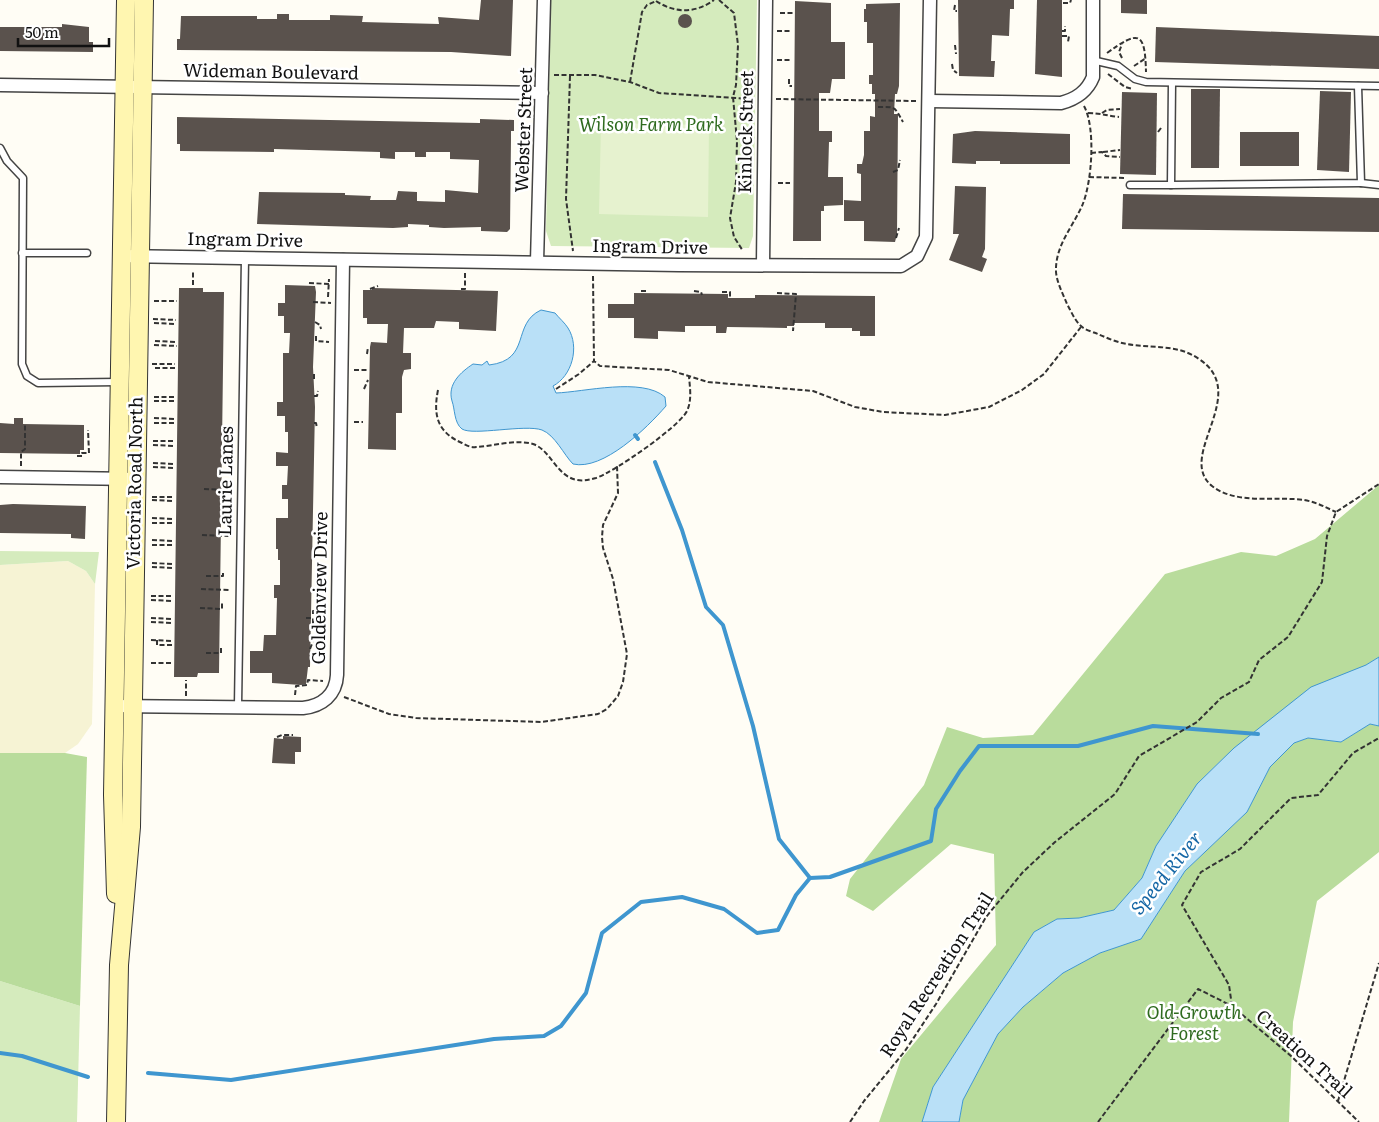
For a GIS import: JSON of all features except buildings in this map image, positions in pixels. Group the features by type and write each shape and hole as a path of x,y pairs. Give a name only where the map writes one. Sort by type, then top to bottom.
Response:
{"main road":[{"name":"Victoria Road North","path":"119,965 112,833 118,382 130,256 132,87 126,0"},
{"name":"Victoria Road North","path":"132,87 144,0"},
{"name":"Victoria Road North","path":"116,1122 119,965 130,827 132,706 138,301 130,256"}],"street":[{"name":"Webster Street","path":"537,262 544,0"},
{"name":"Kinlock Street","path":"763,265 766,0"},
{"name":"Ingram Drive","path":"130,256 900,266 917,256 924,245 926,237 930,0"},
{"path":"929,101 1061,103 1079,96 1087,88 1093,77 1093,0"},
{"name":"Wideman Boulevard","path":"0,84 542,93"},
{"name":"Goldenview Drive","path":"114,706 311,707 326,699 335,686 343,260"},
{"path":"0,477 135,479"}],"lane":[{"path":"1092,60 1118,66 1135,79 1146,82 1379,86"},
{"path":"1171,185 1172,83"},
{"path":"1358,86 1361,184"},
{"path":"0,148 8,161 23,178 22,364 27,376 38,383 118,382"},
{"path":"1130,185 1379,185"},
{"path":"22,253 88,253"},
{"name":"Laurie Lanes","path":"238,706 245,258"}],"path":[{"path":"630,82 642,12 656,1 673,10 687,11 698,10 714,0"},
{"path":"719,0 734,13 738,45 736,85 733,97 737,141 736,182 731,228 743,251"},
{"path":"1064,3 1070,3 1071,0"},
{"path":"955,5 954,10 957,11"},
{"path":"780,12 793,12"},
{"path":"1062,31 1065,31 1065,26"},
{"path":"1062,36 1069,36 1068,42"},
{"path":"1106,54 1131,38 1141,40 1145,46 1146,82"},
{"path":"1123,42 1119,52 1124,61"},
{"path":"955,45 956,54"},
{"path":"1131,65 1135,66 1146,58"},
{"path":"952,64 953,70 957,72"},
{"path":"1106,73 1125,87 1137,89"},
{"path":"543,75 595,75 630,82 659,93 764,99 929,101"},
{"path":"570,76 566,199 574,263"},
{"path":"789,79 789,86 792,86"},
{"path":"1079,96 1088,113 1091,153 1089,178 1082,205 1058,252 1056,272 1063,295 1081,327 1113,341 1134,346 1162,346 1182,350 1200,360 1213,373 1218,386 1218,409 1201,457 1204,475 1215,488 1234,496 1304,500 1317,503 1336,512 1379,484"},
{"path":"878,107 893,107 897,109 903,122"},
{"path":"1088,113 1120,110"},
{"path":"1102,113 1106,116 1119,117"},
{"path":"1159,134 1162,124"},
{"path":"1091,153 1120,150"},
{"path":"1102,152 1106,156 1120,157"},
{"path":"893,172 898,170 900,160"},
{"path":"1089,178 1129,178 1130,185"},
{"path":"736,182 763,183"},
{"path":"778,183 790,183"},
{"path":"896,238 899,228"},
{"path":"193,257 193,285"},
{"path":"460,289 465,289 465,261"},
{"path":"593,263 594,361 600,366 608,368 669,370 708,382 813,391 856,407 883,412 938,415 989,407 1034,383 1081,327"},
{"path":"328,297 330,274"},
{"path":"309,283 329,284"},
{"path":"370,289 378,286"},
{"path":"641,291 647,291"},
{"path":"694,291 701,292 702,295"},
{"path":"722,292 730,292 730,298"},
{"path":"777,293 796,294 793,331"},
{"path":"138,301 177,302"},
{"path":"313,302 342,303"},
{"path":"138,321 176,320"},
{"path":"138,321 176,324"},
{"path":"316,322 320,325 321,329"},
{"path":"316,336 316,341 341,342"},
{"path":"155,341 176,342"},
{"path":"137,345 177,346"},
{"path":"367,354 368,347"},
{"path":"556,389 579,374 594,361"},
{"path":"137,364 175,364"},
{"path":"155,368 176,368"},
{"path":"314,372 314,379"},
{"path":"438,390 435,414 443,430 455,440 469,446 534,444 561,471 575,480 586,481 596,478 618,466 653,442 680,420 687,411 690,399 689,377"},
{"path":"364,389 368,380"},
{"path":"314,396 317,396 318,391"},
{"path":"154,397 175,397"},
{"path":"154,401 176,401"},
{"path":"154,418 175,419"},
{"path":"354,422 363,422"},
{"path":"154,423 175,424"},
{"path":"314,423 316,423 317,428"},
{"path":"22,466 26,424"},
{"path":"76,456 82,456 82,453 89,453 88,430"},
{"path":"153,441 175,441"},
{"path":"153,445 175,446"},
{"path":"153,463 174,464"},
{"path":"296,686 307,686 308,680 335,686 343,697 388,714 416,718 540,722 598,714 607,709 618,696 623,682 627,654 613,580 603,548 602,536 604,524 618,493 618,466"},
{"path":"153,467 174,468"},
{"path":"204,489 241,491"},
{"path":"152,497 174,497"},
{"path":"152,500 174,501"},
{"name":"Royal Recreation Trail","path":"850,1122 864,1101 905,1050 936,1004 986,917 1023,872 1055,842 1115,794 1139,756 1195,722 1220,698 1249,682 1259,660 1288,637 1322,582 1327,536 1336,512"},
{"path":"152,518 174,519"},
{"path":"152,523 174,523"},
{"path":"202,535 241,536"},
{"path":"152,540 174,541"},
{"path":"152,545 174,545"},
{"path":"152,563 172,564"},
{"path":"152,567 173,568"},
{"path":"206,576 223,576 223,571"},
{"path":"201,589 240,591"},
{"path":"151,596 172,596"},
{"path":"151,600 172,601"},
{"path":"200,608 222,609 222,603"},
{"path":"313,614 313,611 337,618"},
{"path":"151,618 172,619"},
{"path":"306,618 313,618 313,623 337,618"},
{"path":"151,622 172,623"},
{"path":"151,640 172,641"},
{"path":"157,640 157,645 172,645"},
{"path":"310,649 313,641"},
{"path":"206,653 221,653 222,647"},
{"path":"151,663 172,663"},
{"path":"186,680 186,706"},
{"path":"278,737 293,735"},
{"path":"1232,1006 1229,985 1182,905 1201,872 1240,849 1291,798 1318,795 1353,753 1379,738"},
{"path":"1338,1101 1379,963"},
{"name":"Creation Trail","path":"1098,1122 1198,989 1232,1006 1291,1056 1359,1122"}],"shaded area":[{"path":"68,561 86,571 95,584 92,724 78,744 65,753 0,753 0,565"}],"green space":[{"name":"Wilson Farm Park","path":"551,0 757,0 753,236 749,248 551,246 546,231"},
{"path":"601,123 709,125 708,217 599,214"},
{"path":"1379,485 1379,657 1234,748 1197,784 1156,846 1142,878 1114,910 1079,918 1057,919 1034,932 933,1087 922,1122 879,1122 901,1059 996,945 994,854 951,844 873,911 846,896 850,879 924,785 947,727 983,738 1033,735 1165,574 1241,552 1276,556 1315,539"},
{"path":"0,551 99,552 95,584 86,571 68,561 0,565"},
{"name":"Old-Growth Forest","path":"1370,724 1379,726 1379,852 1317,901 1293,1022 1289,1122 959,1122 963,1100 998,1034 1023,1007 1063,973 1100,953 1141,939 1185,871 1247,812 1270,767 1294,743 1308,738 1341,742"},
{"path":"0,753 65,753 87,757 80,1006 0,981"},
{"path":"0,981 80,1006 77,1122 0,1122"}],"water":[{"path":"541,310 555,313 568,328 572,336 574,352 572,360 565,375 553,386 556,393 628,387 655,391 665,397 666,406 648,425 624,446 598,461 573,464 551,436 542,430 524,428 468,431 462,429 456,420 451,389 456,379 473,364 482,365 487,361 489,365 502,362 511,356 516,349 526,324 532,316"},
{"name":"Speed River","path":"1379,657 1379,726 1370,724 1341,742 1308,738 1294,743 1270,767 1247,812 1185,871 1141,939 1100,953 1063,973 1023,1007 998,1034 963,1100 959,1122 922,1122 933,1087 1034,932 1057,919 1079,918 1114,910 1142,878 1156,846 1197,784 1234,748 1311,687 1366,665"}],"waterway":[{"path":"635,435 638,439"},
{"path":"655,462 682,530 706,607 723,625 753,726 779,839 810,878"},
{"path":"148,1073 231,1080 494,1039 544,1036 561,1026 586,993 602,933 641,902 682,897 724,909 757,933 778,930 796,895 810,878 830,877 931,841 936,809 960,771 979,746 1078,746 1153,726 1258,734"},
{"path":"0,1053 22,1056 88,1077"}]}
